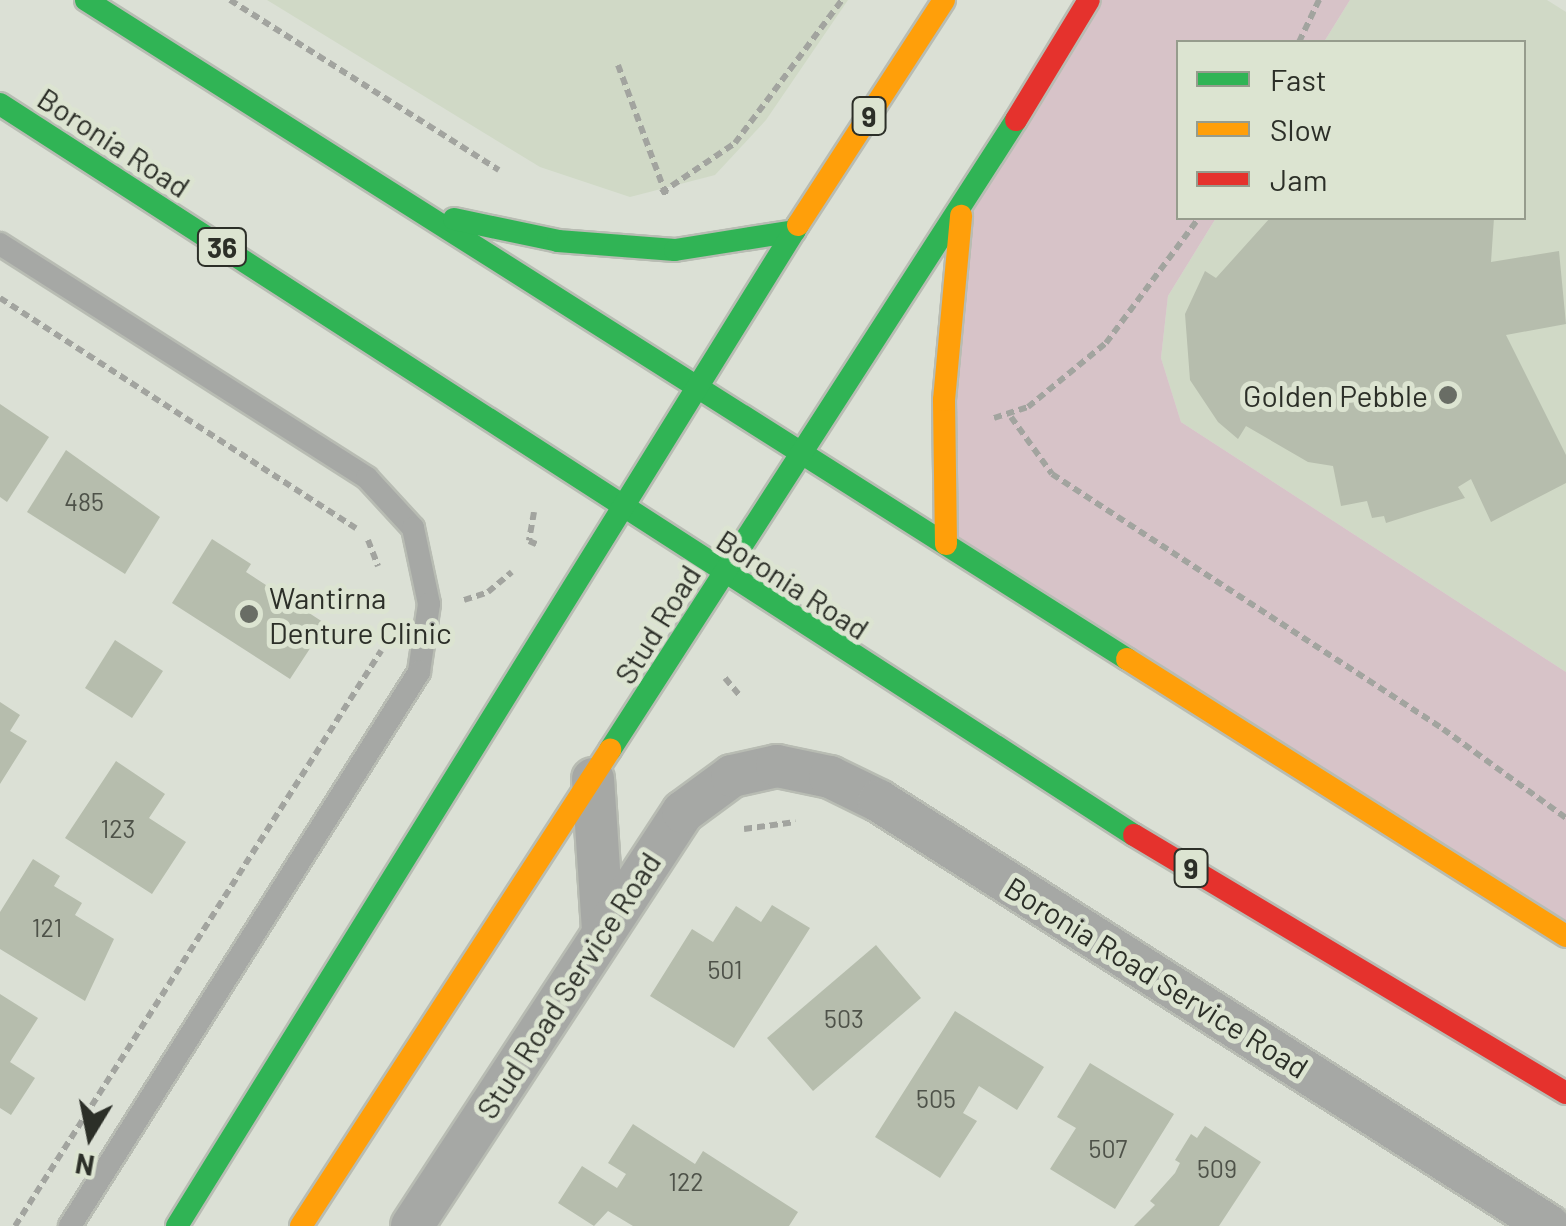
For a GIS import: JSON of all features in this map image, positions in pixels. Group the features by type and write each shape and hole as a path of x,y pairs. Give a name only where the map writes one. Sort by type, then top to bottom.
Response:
{"main road":[{"path":"86,0 1566,936"},
{"name":"9","path":"619,507 944,0"},
{"name":"Stud Road","path":"301,1226 962,208 1090,0"},
{"name":"Boronia Road","path":"0,104 1027,771 1566,1093"},
{"path":"946,544 944,400 962,208"},
{"path":"422,212 558,240 676,250 795,231"},
{"path":"176,1226 619,507"}],"street":[{"name":"Boronia Road Service Road","path":"750,770 814,772 879,801 1550,1226"},
{"name":"Stud Road Service Road","path":"412,1226 683,812 720,782 750,770"},
{"path":"593,779 603,931"}],"lane":[{"path":"0,244 367,478 413,528 429,604 419,672 70,1226"}],"path":[{"path":"230,0 509,176"},
{"path":"647,194 665,192 735,143 842,0"},
{"path":"1300,40 1319,0"},
{"path":"618,65 665,192"},
{"path":"1198,220 1106,342 1011,417 1052,474 1443,729 1566,818"},
{"path":"0,298 350,524 370,542 379,570"},
{"path":"526,551 534,511"},
{"path":"529,541 544,549"},
{"path":"454,602 488,592 522,561"},
{"path":"14,1226 385,642"},
{"path":"724,678 740,696"}],"shaded area":[{"path":"267,0 848,0 766,120 715,175 630,197 540,167"},
{"path":"1089,0 1350,0 1325,40 1176,40 1176,220 1215,220 1168,296 1161,358 1181,422 1566,672 1566,936 946,544 962,208"},
{"path":"1350,0 1547,0 1566,12 1566,672 1181,422 1161,358 1168,296 1215,220 1526,220 1526,40 1325,40"}],"building":[{"path":"1268,220 1494,220 1491,262 1559,251 1566,324 1506,335 1566,455 1566,483 1491,522 1471,479 1458,487 1465,498 1386,523 1384,516 1372,518 1367,501 1341,506 1333,466 1308,462 1246,426 1238,439 1218,422 1190,380 1185,314 1205,271 1216,278"},
{"path":"0,404 49,437 7,502 0,497"},
{"path":"66,450 160,517 125,574 27,512"},
{"name":"Wantirna Denture Clinic","path":"212,539 251,564 246,572 326,624 290,679 172,603"},
{"path":"115,640 163,671 132,718 85,688"},
{"path":"0,702 20,715 10,731 27,741 0,784"},
{"path":"116,761 165,794 149,818 186,842 152,894 65,838"},
{"path":"33,859 60,876 54,886 82,903 75,915 114,939 85,1001 0,949 0,912"},
{"path":"772,905 810,928 734,1048 650,996 692,929 713,942 736,906 761,922"},
{"path":"876,945 921,998 813,1091 767,1038"},
{"path":"0,994 38,1018 10,1062 35,1078 11,1115 0,1108"},
{"path":"955,1011 1044,1067 1017,1110 979,1086 963,1113 977,1121 940,1178 875,1137"},
{"path":"1090,1063 1174,1114 1115,1209 1050,1169 1076,1128 1057,1117"},
{"path":"633,1124 695,1164 703,1151 798,1212 789,1226 633,1226 608,1211 594,1226 558,1203 582,1166 617,1188 626,1174 608,1163"},
{"path":"1205,1126 1261,1162 1219,1226 1134,1226 1155,1205 1150,1201 1175,1173 1180,1163 1175,1160 1191,1134 1197,1138"}],"traffic: fast":[{"path":"86,0 1127,659"},
{"path":"0,104 1134,835"},
{"path":"610,750 1016,120"},
{"path":"454,219 558,241 675,250 795,231"},
{"path":"177,1226 798,225"}],"traffic: slow":[{"path":"798,225 944,0"},
{"path":"946,544 944,400 961,216"},
{"path":"1127,659 1566,936"},
{"path":"301,1226 610,750"}],"traffic: jam":[{"path":"1016,120 1089,0"},
{"path":"1134,835 1566,1093"}],"place":[{"name":"Golden Pebble","path":"1448,395"},
{"name":"Wantirna Denture Clinic","path":"249,614"}]}
